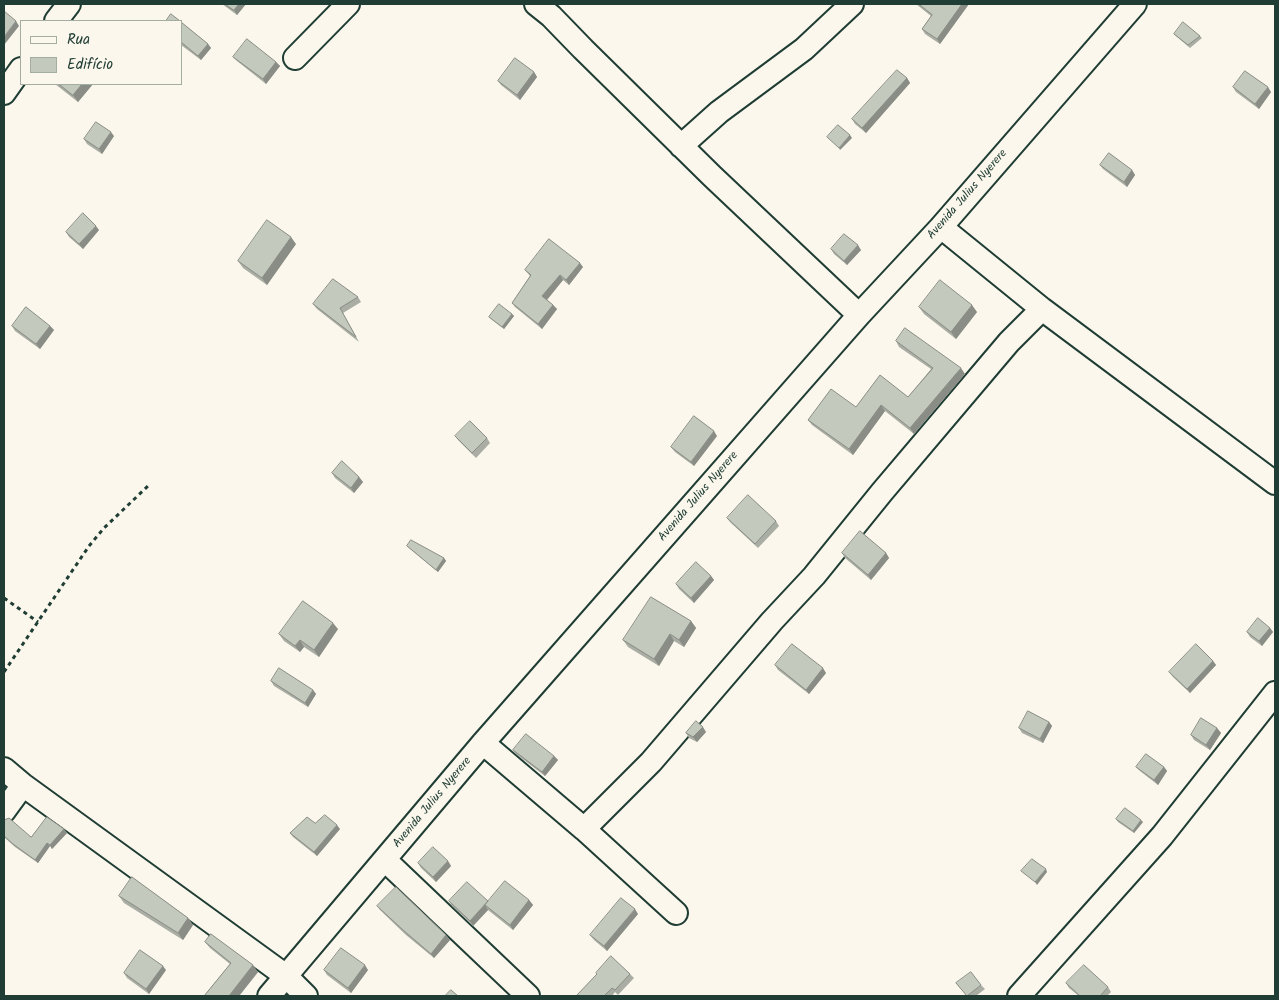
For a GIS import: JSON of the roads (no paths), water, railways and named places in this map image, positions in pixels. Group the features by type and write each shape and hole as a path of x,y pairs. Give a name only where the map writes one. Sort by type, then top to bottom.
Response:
{"street":[{"path":"57,20 69,4"},
{"path":"295,58 348,4"},
{"path":"681,146 719,112 804,49 852,4"},
{"name":"Avenida Julius Nyerere","path":"269,996 483,744 859,315 941,227 1135,4"},
{"path":"549,8 582,49 859,315"},
{"path":"4,93 20,70"},
{"path":"941,227 1042,309 1275,483"},
{"path":"584,829 651,762 772,621 814,576 882,492 1009,342 1042,309"},
{"path":"1019,996 1162,836 1275,692"},
{"path":"483,744 584,829 676,913"},
{"path":"4,769 23,785 286,976 306,996"},
{"path":"4,811 23,785"},
{"path":"385,860 528,996"}]}
